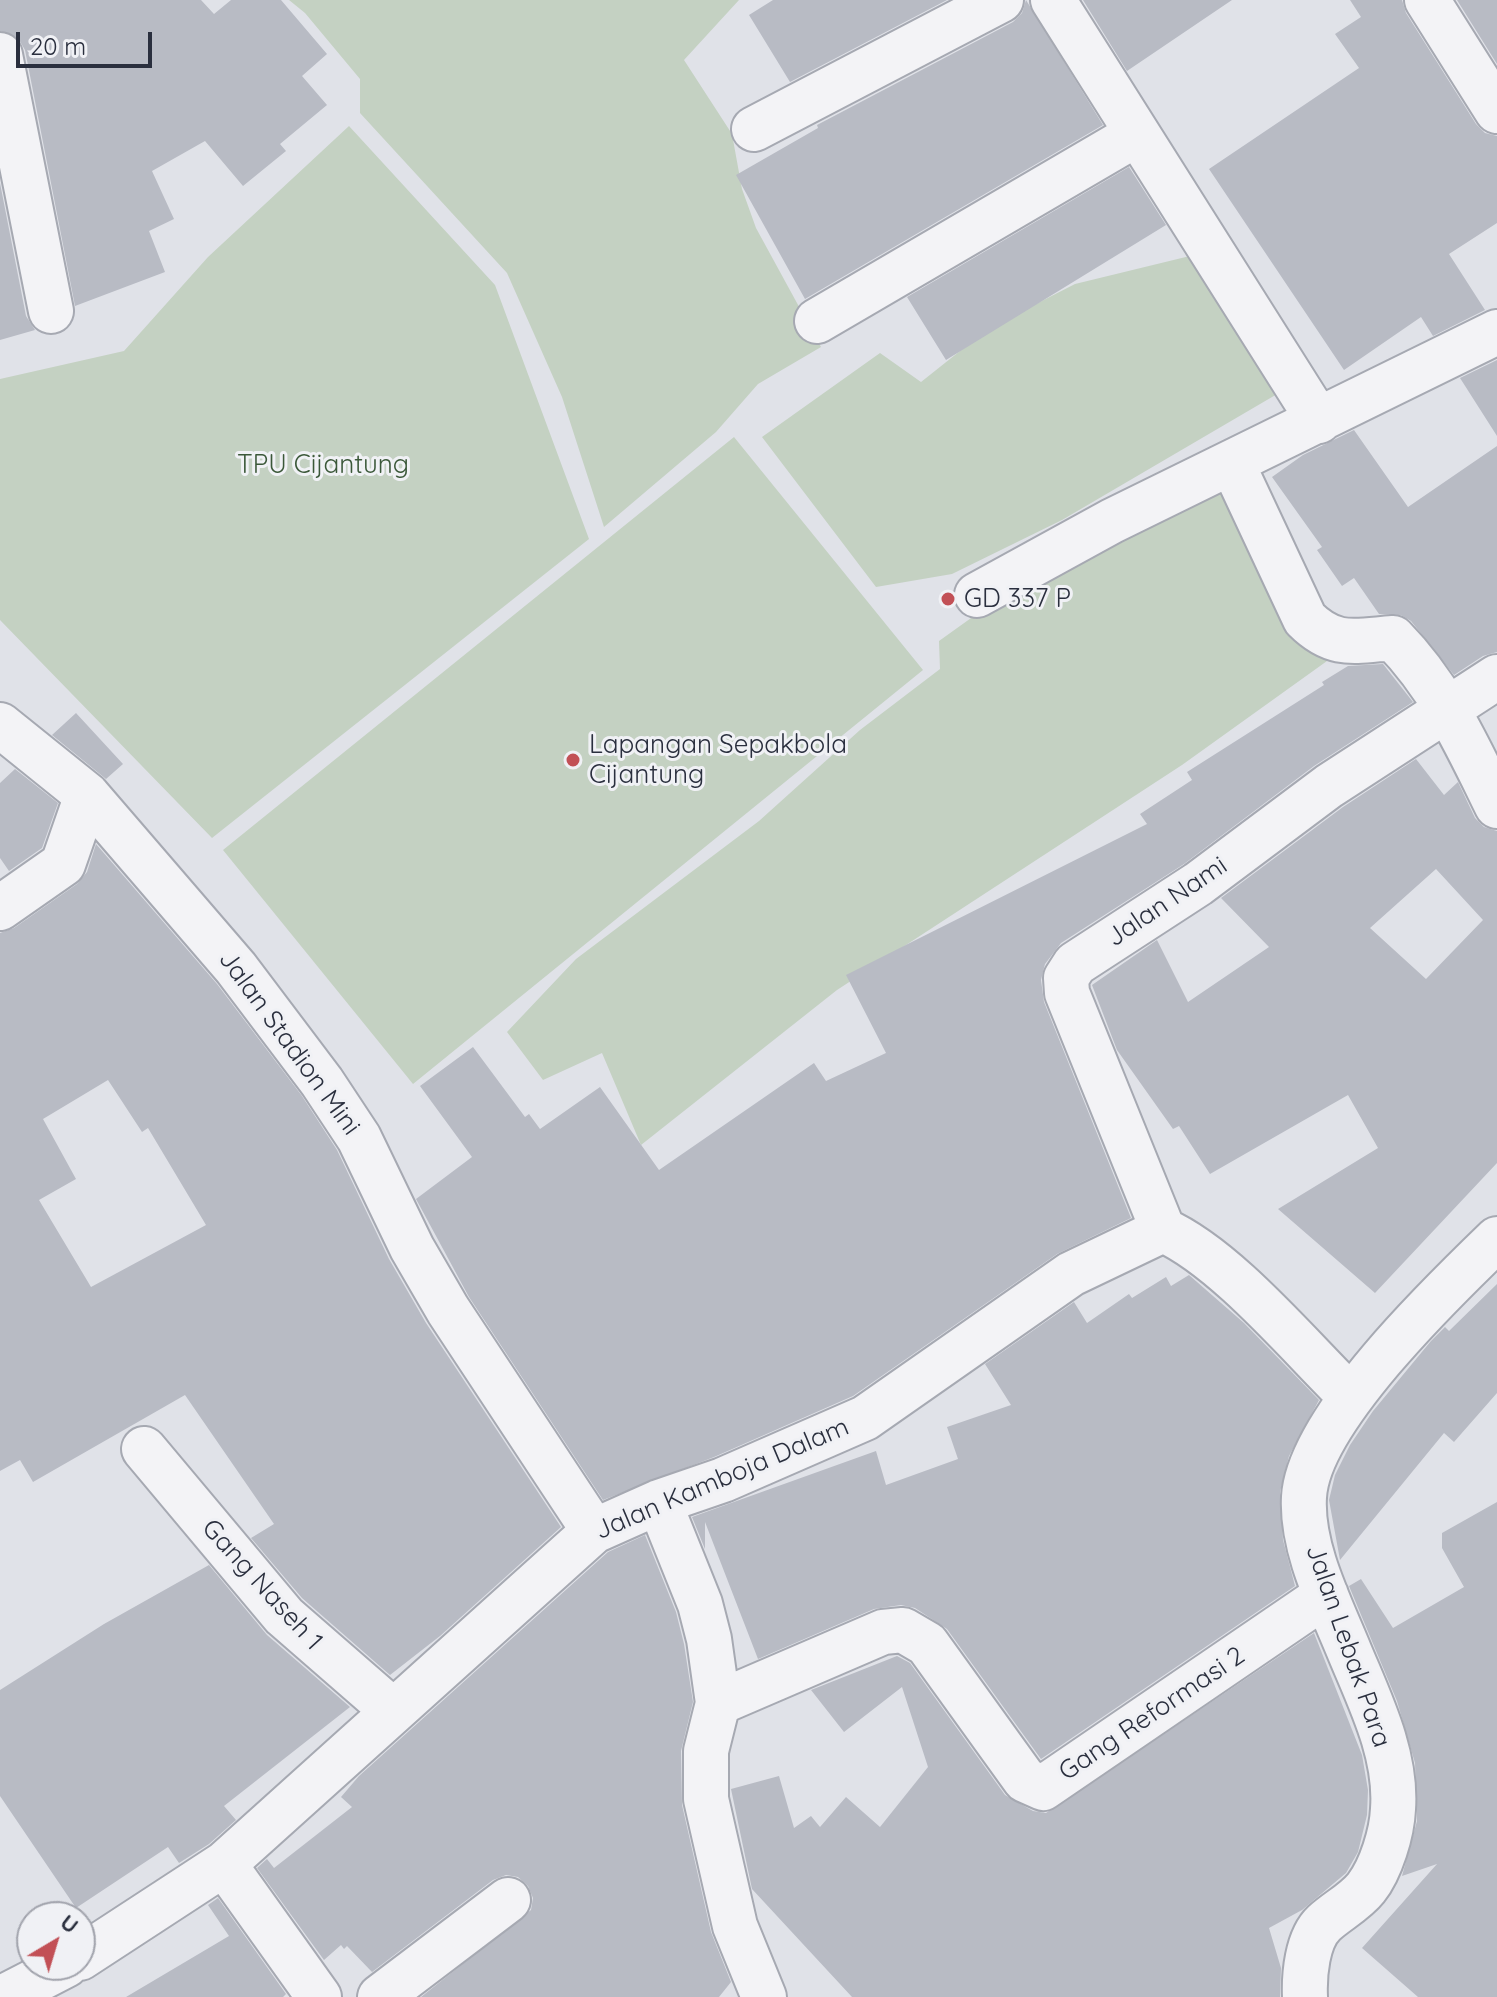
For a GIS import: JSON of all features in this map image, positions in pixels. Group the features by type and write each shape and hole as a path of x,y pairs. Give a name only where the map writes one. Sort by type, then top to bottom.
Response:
{"street":[{"path":"754,129 1001,0"},
{"path":"1053,0 1319,421"},
{"path":"1427,0 1497,111"},
{"path":"0,55 51,311"},
{"path":"817,321 1137,134"},
{"path":"977,595 1112,521 1497,332"},
{"path":"1232,463 1305,619 1320,634 1341,642 1393,638 1417,663 1450,710 1497,806"},
{"name":"Jalan Nami","path":"1163,1230 1067,993 1067,974 1075,964 1198,884 1329,786 1497,677"},
{"name":"Jalan Stadion Mini","path":"0,725 87,795 236,968 340,1106 359,1138 412,1248 448,1310 594,1531"},
{"path":"0,908 63,864 87,795"},
{"path":"1163,1230 1186,1240 1219,1267 1350,1396"},
{"name":"Jalan Kamboja Dalam","path":"96,1948 224,1864 594,1531 659,1502 723,1480 865,1418 1071,1274 1163,1230"},
{"name":"Jalan Lebak Para","path":"1305,1997 1304,1973 1321,1926 1365,1890 1378,1868 1394,1810 1391,1774 1378,1720 1326,1595 1310,1544 1304,1497 1312,1461 1350,1396 1489,1262"},
{"name":"Gang Naseh 1","path":"144,1449 284,1616 392,1710"},
{"path":"659,1502 703,1615 718,1703 706,1751 706,1799 735,1926 764,1997"},
{"name":"Gang Reformasi 2","path":"718,1703 883,1632 903,1630 927,1644 1025,1780 1043,1788 1326,1595"},
{"path":"224,1864 319,1997"},
{"path":"380,1997 508,1900"},
{"path":"4,1997 35,1981"}],"green space":[{"path":"289,0 739,0 684,60 732,134 742,189 756,228 821,347 758,384 716,432 604,527 562,397 507,273 360,113 360,79 305,13"},
{"name":"TPU Cijantung","path":"349,126 495,285 589,539 212,838 0,620 0,379 124,351 208,257"},
{"path":"1194,255 1284,390 1062,520 952,574 876,587 762,437 880,353 921,382 989,328 1075,284"},
{"name":"Lapangan Sepakbola Cijantung","path":"734,437 923,670 413,1084 223,850"},
{"path":"1225,474 1334,656 1182,765 837,990 641,1145 602,1053 543,1080 507,1032 576,959 759,821 860,730 940,669 939,641 1013,588"}],"building":[{"path":"0,0 201,0 214,14 231,0 281,0 327,54 302,76 327,105 280,144 286,151 243,186 205,141 152,171 174,219 149,231 165,272 75,306 25,50 18,38 0,31"},
{"path":"773,0 947,0 790,82 749,15"},
{"path":"1026,0 1103,125 805,299 736,175 818,128 817,125 1013,22 1022,13"},
{"path":"1083,0 1232,0 1127,71"},
{"path":"1350,0 1402,0 1406,13 1476,124 1485,133 1497,136 1497,223 1449,254 1485,310 1433,336 1421,317 1344,370 1209,169 1359,68 1335,34 1361,17"},
{"path":"1457,0 1497,0 1497,64"},
{"path":"1129,167 1166,225 946,360 907,297"},
{"path":"0,183 26,316 35,330 0,340"},
{"path":"1497,360 1497,436 1460,378"},
{"path":"1354,430 1408,507 1497,446 1497,652 1483,656 1454,675 1411,621 1401,615 1379,614 1354,578 1342,586 1317,550 1322,547 1272,477 1303,455"},
{"path":"1383,664 1413,702 1314,766 1184,864 1061,943 1045,964 1041,980 1044,1002 1131,1218 1057,1254 853,1396 714,1457 603,1500 469,1297 416,1199 472,1157 420,1086 473,1047 525,1117 529,1114 540,1129 600,1087 659,1170 814,1063 826,1081 886,1053 846,975 1147,824 1140,814 1192,780 1187,772 1324,685 1322,682 1348,666"},
{"path":"76,713 123,764 106,779 52,735"},
{"path":"1416,759 1444,795 1458,782 1475,818 1484,827 1497,831 1497,1163 1375,1293 1278,1209 1378,1148 1348,1095 1210,1174 1179,1126 1173,1129 1117,1050 1092,985 1157,940 1188,1002 1269,947 1221,898 1343,807","holes":["1436,869 1483,920 1426,979 1370,928"]},
{"path":"15,769 58,803 42,848 9,871 0,858 0,783"},
{"path":"96,844 217,984 302,1096 337,1150 389,1259 426,1323 561,1527 440,1636 390,1675 302,1598 251,1538 274,1524 185,1395 33,1482 20,1460 0,1471 0,933 14,928 77,884 87,872","holes":["108,1080 142,1132 148,1128 206,1225 91,1287 39,1200 76,1179 43,1119"]},
{"path":"1189,1275 1244,1323 1319,1400 1289,1456 1280,1492 1283,1540 1295,1586 1041,1759 947,1629 915,1608 901,1605 874,1609 758,1659 705,1522 705,1549 692,1517 876,1451 886,1485 958,1459 947,1427 1011,1405 985,1364 1074,1302 1087,1323 1129,1294 1132,1298 1166,1277 1171,1286"},
{"path":"1497,1284 1497,1393 1454,1442 1444,1433 1340,1560 1329,1500 1335,1475 1350,1445 1373,1411 1431,1341 1445,1327 1449,1331"},
{"path":"1497,1502 1497,1997 1418,1997 1362,1948 1437,1864 1402,1876 1417,1821 1415,1763 1397,1701 1349,1586 1361,1579 1393,1628 1464,1587 1442,1548 1442,1533"},
{"path":"645,1535 676,1612 684,1644 693,1702 681,1751 682,1805 711,1932 731,1982 719,1997 421,1997 531,1910 533,1898 528,1886 518,1877 506,1875 493,1880 372,1972 347,1946 344,1949 341,1945 324,1960 257,1868 267,1859 274,1868 352,1807 341,1797 359,1776 608,1552"},
{"path":"209,1565 267,1635 350,1707 224,1806 236,1820 209,1844 179,1863 168,1847 87,1901 71,1901 0,1796 0,1690 104,1624"},
{"path":"1314,1633 1362,1755 1368,1790 1367,1815 1358,1852 1346,1873 1302,1910 1269,1928 1281,1968 1280,1997 852,1997 752,1889 731,1789 779,1776 794,1828 811,1816 820,1827 846,1797 880,1827 928,1767 902,1687 844,1732 811,1690 897,1656 910,1663 1005,1795 1033,1811 1046,1813"},
{"path":"218,1898 286,1994 283,1997 126,1997 229,1936 208,1905"}],"place":[{"name":"GD 337 P","path":"948,599"},
{"name":"Lapangan Sepakbola Cijantung","path":"573,760"}]}
